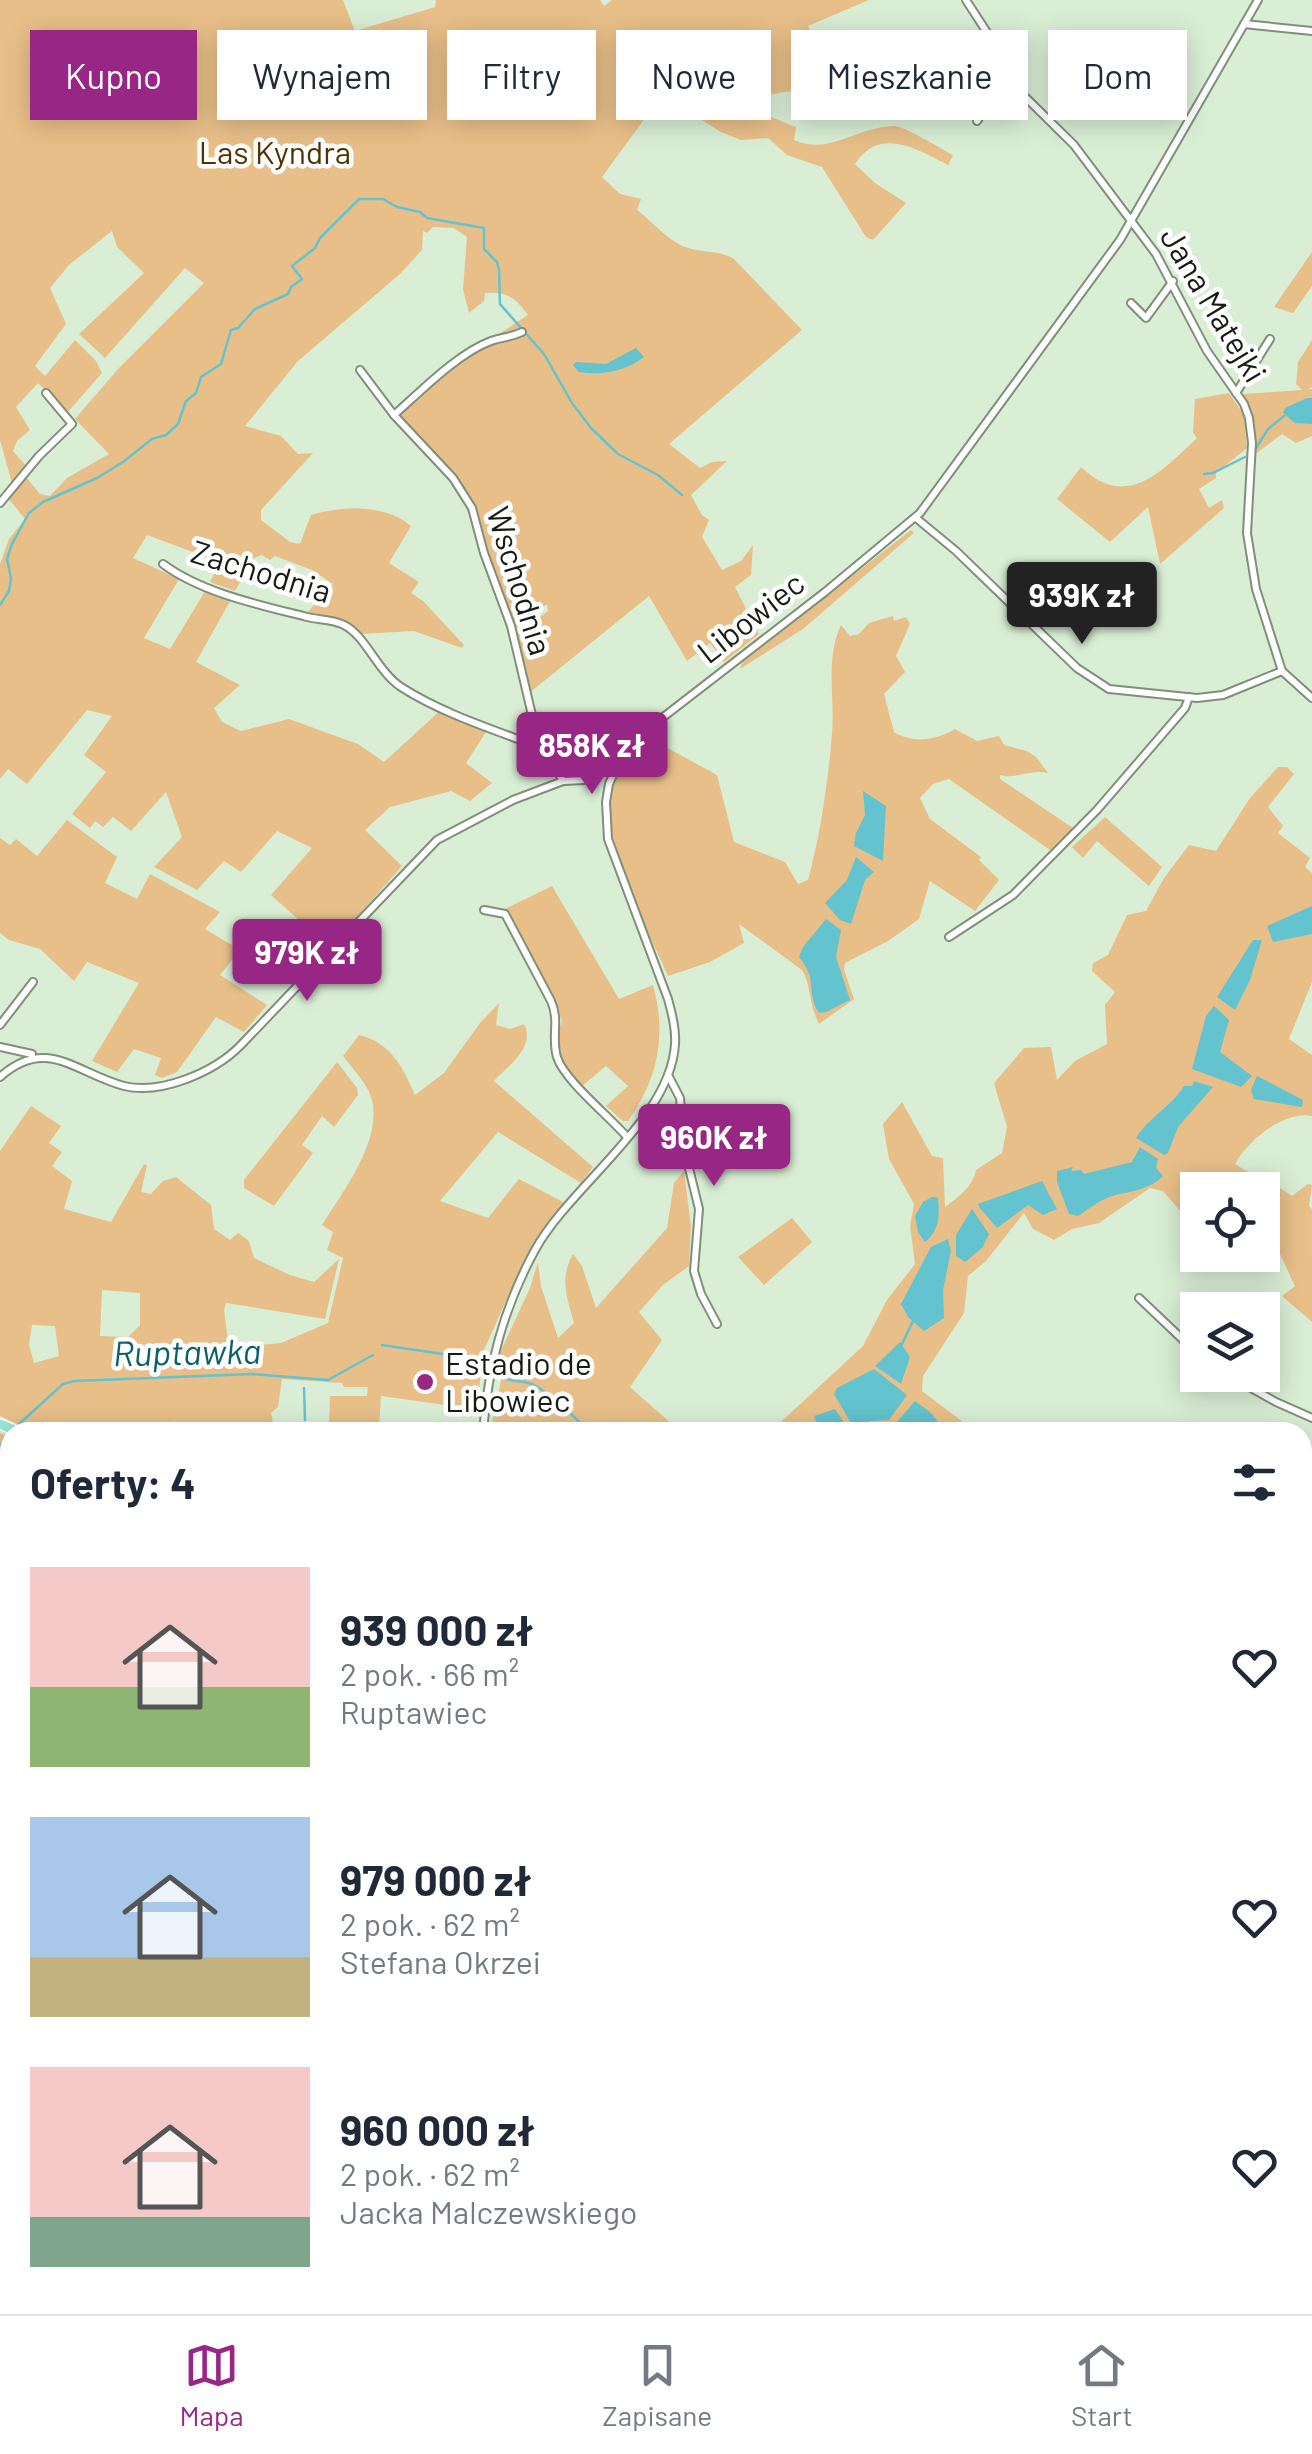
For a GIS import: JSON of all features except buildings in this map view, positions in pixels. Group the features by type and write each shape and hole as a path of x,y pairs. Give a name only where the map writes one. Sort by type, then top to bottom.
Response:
{"street":[{"path":"966,0 985,30"},
{"name":"Libowiec","path":"616,766 644,732 916,518 1068,315 1131,222 1258,0"},
{"path":"1244,24 1312,31"},
{"name":"Jana Matejki","path":"1028,100 1074,145 1131,222 1172,280 1207,351 1244,404 1250,424 1248,533 1252,571 1282,671"},
{"path":"1131,303 1146,318 1172,280"},
{"path":"394,414 471,352 493,339 507,339 522,332"},
{"path":"1236,394 1270,339"},
{"name":"Wschodnia","path":"360,370 453,478 472,508 484,553 506,606 526,698 543,749 563,781"},
{"path":"0,503 38,456 72,424 46,394"},
{"path":"916,518 1098,685 1118,692 1223,695 1282,671 1312,698"},
{"name":"Zachodnia","path":"163,564 177,575 228,594 341,623 355,634 386,676 402,688 543,749"},
{"path":"948,937 1013,895 1097,810 1185,708 1189,697"},
{"path":"0,1078 32,1058 56,1058 134,1088 166,1086 221,1060 232,1054 305,980 424,850 513,800 563,781 578,782 608,766 616,766 606,802 608,838 674,1021 675,1044 657,1099 545,1234 528,1263 492,1355 483,1422"},
{"path":"484,910 505,914 551,1001 556,1013 554,1041 560,1064 627,1137"},
{"path":"0,1025 33,982"},
{"path":"0,1046 21,1049 32,1054 32,1058"},
{"path":"668,1074 680,1098 684,1152 699,1209 694,1271 717,1324"},
{"path":"1139,1298 1180,1337"},
{"path":"1258,1392 1312,1418"}],"green space":[{"name":"Las Kyndra","path":"0,0 343,0 355,30 217,30 217,120 427,120 427,30 358,30 435,7 436,0 600,0 604,6 612,0 869,0 808,26 810,30 791,30 791,91 771,94 771,30 616,30 616,120 644,120 602,177 620,194 641,199 637,210 675,242 734,259 802,330 669,444 700,468 727,461 691,495 709,520 702,537 722,570 741,561 753,545 751,575 735,587 759,634 724,662 710,643 687,661 649,596 528,694 518,633 548,611 547,604 515,628 471,502 393,412 471,352 528,315 510,296 492,293 485,293 484,301 469,313 463,289 467,237 454,228 433,227 427,233 423,231 422,250 400,274 298,361 245,426 281,436 298,454 313,453 261,510 261,520 290,542 300,544 311,515 363,509 401,519 411,526 389,563 419,582 411,593 464,645 462,648 414,631 362,634 336,618 307,613 333,584 312,570 275,556 270,560 262,555 254,558 235,591 210,582 220,562 147,535 133,558 179,579 144,638 170,649 207,588 233,596 196,662 240,685 214,708 222,722 241,731 289,719 358,744 384,762 442,709 488,729 466,763 492,783 470,801 451,791 390,807 365,830 402,866 330,948 271,895 312,848 277,831 241,872 224,861 197,890 154,867 182,837 166,792 131,831 113,817 103,827 95,821 90,828 72,814 106,772 84,755 112,716 87,710 27,784 8,769 0,779 0,564 9,539 25,519 8,498 12,483 0,440","holes":["112,231 117,247 144,273 79,334 105,358 185,268 204,283 118,369 75,419 109,454 67,478 50,496 40,494 26,477 28,468 13,451 17,441 30,430 16,407 38,383 67,413 102,373 75,340 45,376 35,366 66,324 50,288 69,265"]},
{"path":"771,117 796,127 794,140 819,145 895,126 953,155 948,165 899,144 887,143 865,152 855,164 906,203 873,240 866,237 822,167 787,155 768,138 741,140 702,120"},
{"path":"1312,252 1312,286 1293,313 1274,307"},
{"path":"1312,340 1312,387 1308,389 1312,389 1312,436 1296,443 1282,434 1254,455 1253,419 1243,394 1302,390 1296,384 1298,362"},
{"path":"1229,393 1244,415 1247,448 1199,489 1209,508 1222,500 1224,508 1160,564 1148,507 1110,542 1057,499 1081,467 1114,486 1129,486 1157,473 1197,438 1193,433 1195,399"},
{"path":"911,530 914,533 803,629 740,669 743,661"},
{"path":"893,616 894,621 906,617 910,624 896,656 905,672 884,694 894,732 925,739 955,729 977,741 999,736 1004,745 1027,751 1048,773 1000,775 1000,779 1073,828 1050,850 949,779 933,784 920,798 930,819 981,857 979,860 999,880 975,911 930,881 919,919 888,941 845,963 854,999 819,1024 802,970 739,924 744,943 710,962 668,976 628,884 612,835 611,790 621,769 635,750 648,754 664,751 662,745 717,775 734,842 785,862 798,884 808,880 828,770 836,638 841,625 850,636 859,634 869,623"},
{"path":"1278,767 1287,767 1294,774 1268,807 1283,826 1278,833 1310,858 1305,867 1312,873 1312,982 1289,1039 1312,1055 1312,1116 1279,1122 1249,1146 1235,1164 1250,1172 1180,1172 1180,1211 1163,1191 1150,1188 1099,1223 1072,1229 1054,1240 1033,1229 1024,1213 986,1261 968,1276 964,1313 923,1376 922,1391 963,1422 781,1422 863,1346 887,1300 915,1264 910,1226 914,1204 889,1159 883,1124 902,1102 932,1156 943,1158 945,1207 960,1196 976,1170 1002,1153 1007,1127 994,1083 1024,1048 1051,1047 1057,1080 1075,1061 1107,1044 1105,1005 1115,992 1092,971 1093,963 1108,955 1127,915 1146,911 1189,845 1216,851 1250,798"},
{"path":"1105,817 1162,867 1149,886 1097,841 1083,858 1072,847"},
{"path":"67,820 117,857 105,883 137,899 150,874 220,912 205,929 240,950 220,975 267,1005 244,1032 216,1017 177,1072 162,1078 155,1075 161,1058 134,1049 117,1072 92,1061 139,983 87,962 74,981 40,949 9,940 0,933 0,838 10,845 16,839 37,856"},
{"path":"552,886 619,999 653,985 659,1021 657,1056 647,1089 628,1121 606,1106 628,1086 606,1066 582,1086 563,1065 557,1041 562,1020 505,909"},
{"path":"499,1003 496,1025 510,1029 524,1024 527,1032 524,1048 494,1081 593,1167 581,1183 498,1132 440,1201 488,1218 519,1179 565,1203 519,1272 479,1361 478,1404 452,1406 381,1396 379,1422 329,1422 330,1396 367,1396 368,1387 282,1379 278,1407 271,1413 273,1422 13,1422 0,1416 0,1151 31,1106 61,1126 49,1143 62,1152 52,1166 72,1181 64,1209 111,1222 144,1164 147,1165 141,1192 151,1194 163,1181 176,1177 211,1205 214,1229 230,1240 238,1233 249,1241 254,1258 314,1282 339,1259 325,1319 226,1303 229,1348 281,1343 328,1323 343,1258 327,1250 333,1232 322,1225 361,1160 373,1122 367,1088 343,1056 359,1035 387,1050 415,1095 444,1073","holes":["102,1290 140,1293 140,1325 128,1337 100,1336","32,1325 55,1326 59,1356 34,1363 29,1345"]},
{"path":"337,1062 358,1095 334,1127 322,1116 302,1145 313,1153 274,1206 244,1188 244,1180"},
{"path":"684,1171 691,1227 689,1266 663,1285 639,1312 662,1340 630,1387 669,1422 492,1422 501,1381 498,1357 538,1262 541,1286 558,1338 574,1323 565,1280 573,1254 582,1266 596,1308 667,1228 674,1183"},
{"path":"1308,1184 1312,1185 1312,1322 1282,1296 1295,1286 1280,1254 1280,1188 1292,1196"},
{"path":"792,1218 812,1242 764,1285 738,1257"}],"water":[{"path":"636,348 644,357 613,371 579,372 573,365 606,364"},
{"path":"1312,398 1312,424 1295,423 1283,413 1285,408"},
{"path":"863,791 886,806 883,861 854,846 865,815"},
{"path":"856,857 874,872 865,880 851,924 840,920 825,903 847,880"},
{"path":"1312,906 1312,934 1273,942 1267,926"},
{"path":"826,919 841,930 836,957 850,1000 819,1013 809,973 799,957"},
{"path":"1253,940 1262,940 1250,980 1235,1010 1217,997"},
{"path":"1214,1006 1229,1020 1220,1052 1252,1076 1241,1087 1192,1069 1206,1016"},
{"path":"1257,1076 1303,1100 1302,1107 1254,1099 1251,1090"},
{"path":"1194,1081 1213,1087 1178,1127 1168,1153 1164,1155 1136,1138 1184,1086 1192,1086"},
{"path":"1140,1147 1158,1159 1156,1168 1163,1176 1147,1187 1106,1198 1078,1216 1069,1214 1057,1171 1073,1167 1071,1171 1081,1170 1084,1174 1132,1162"},
{"path":"1042,1181 1057,1209 1043,1215 1028,1205 997,1228 979,1207 978,1204"},
{"path":"938,1198 938,1216 936,1228 925,1242 915,1216 923,1202"},
{"path":"972,1209 989,1234 983,1247 965,1262 956,1256 956,1235"},
{"path":"948,1239 951,1251 943,1290 944,1318 924,1331 908,1317 901,1304 931,1247"},
{"path":"900,1342 910,1357 901,1384 875,1366"},
{"path":"874,1369 907,1395 889,1420 850,1422 834,1394 837,1388"},
{"path":"915,1401 938,1422 897,1422"},
{"path":"835,1409 844,1422 816,1422 814,1416"}],"waterway":[{"path":"0,605 9,591 11,578 7,559 29,513 43,502 97,478 178,424 201,377 221,364 231,330 238,328 255,309 288,294 302,279 292,266 315,248 359,199 383,199 427,218 484,228 484,249 497,262 499,270 500,304 544,354 572,403 618,454 658,475 682,495"},
{"path":"1256,448 1268,429 1284,416"},
{"path":"1204,474 1245,457"},
{"path":"902,1344 913,1321"},
{"name":"Ruptawka","path":"382,1345 456,1356"},
{"name":"Ruptawka","path":"21,1422 63,1384 74,1381 252,1374 328,1380 373,1355"},
{"name":"Ruptawka","path":"464,1364 480,1369"},
{"name":"Ruptawka","path":"496,1374 542,1390 579,1422"},
{"path":"304,1388 305,1420"}],"place":[{"name":"Estadio de Libowiec","path":"425,1382"}]}
